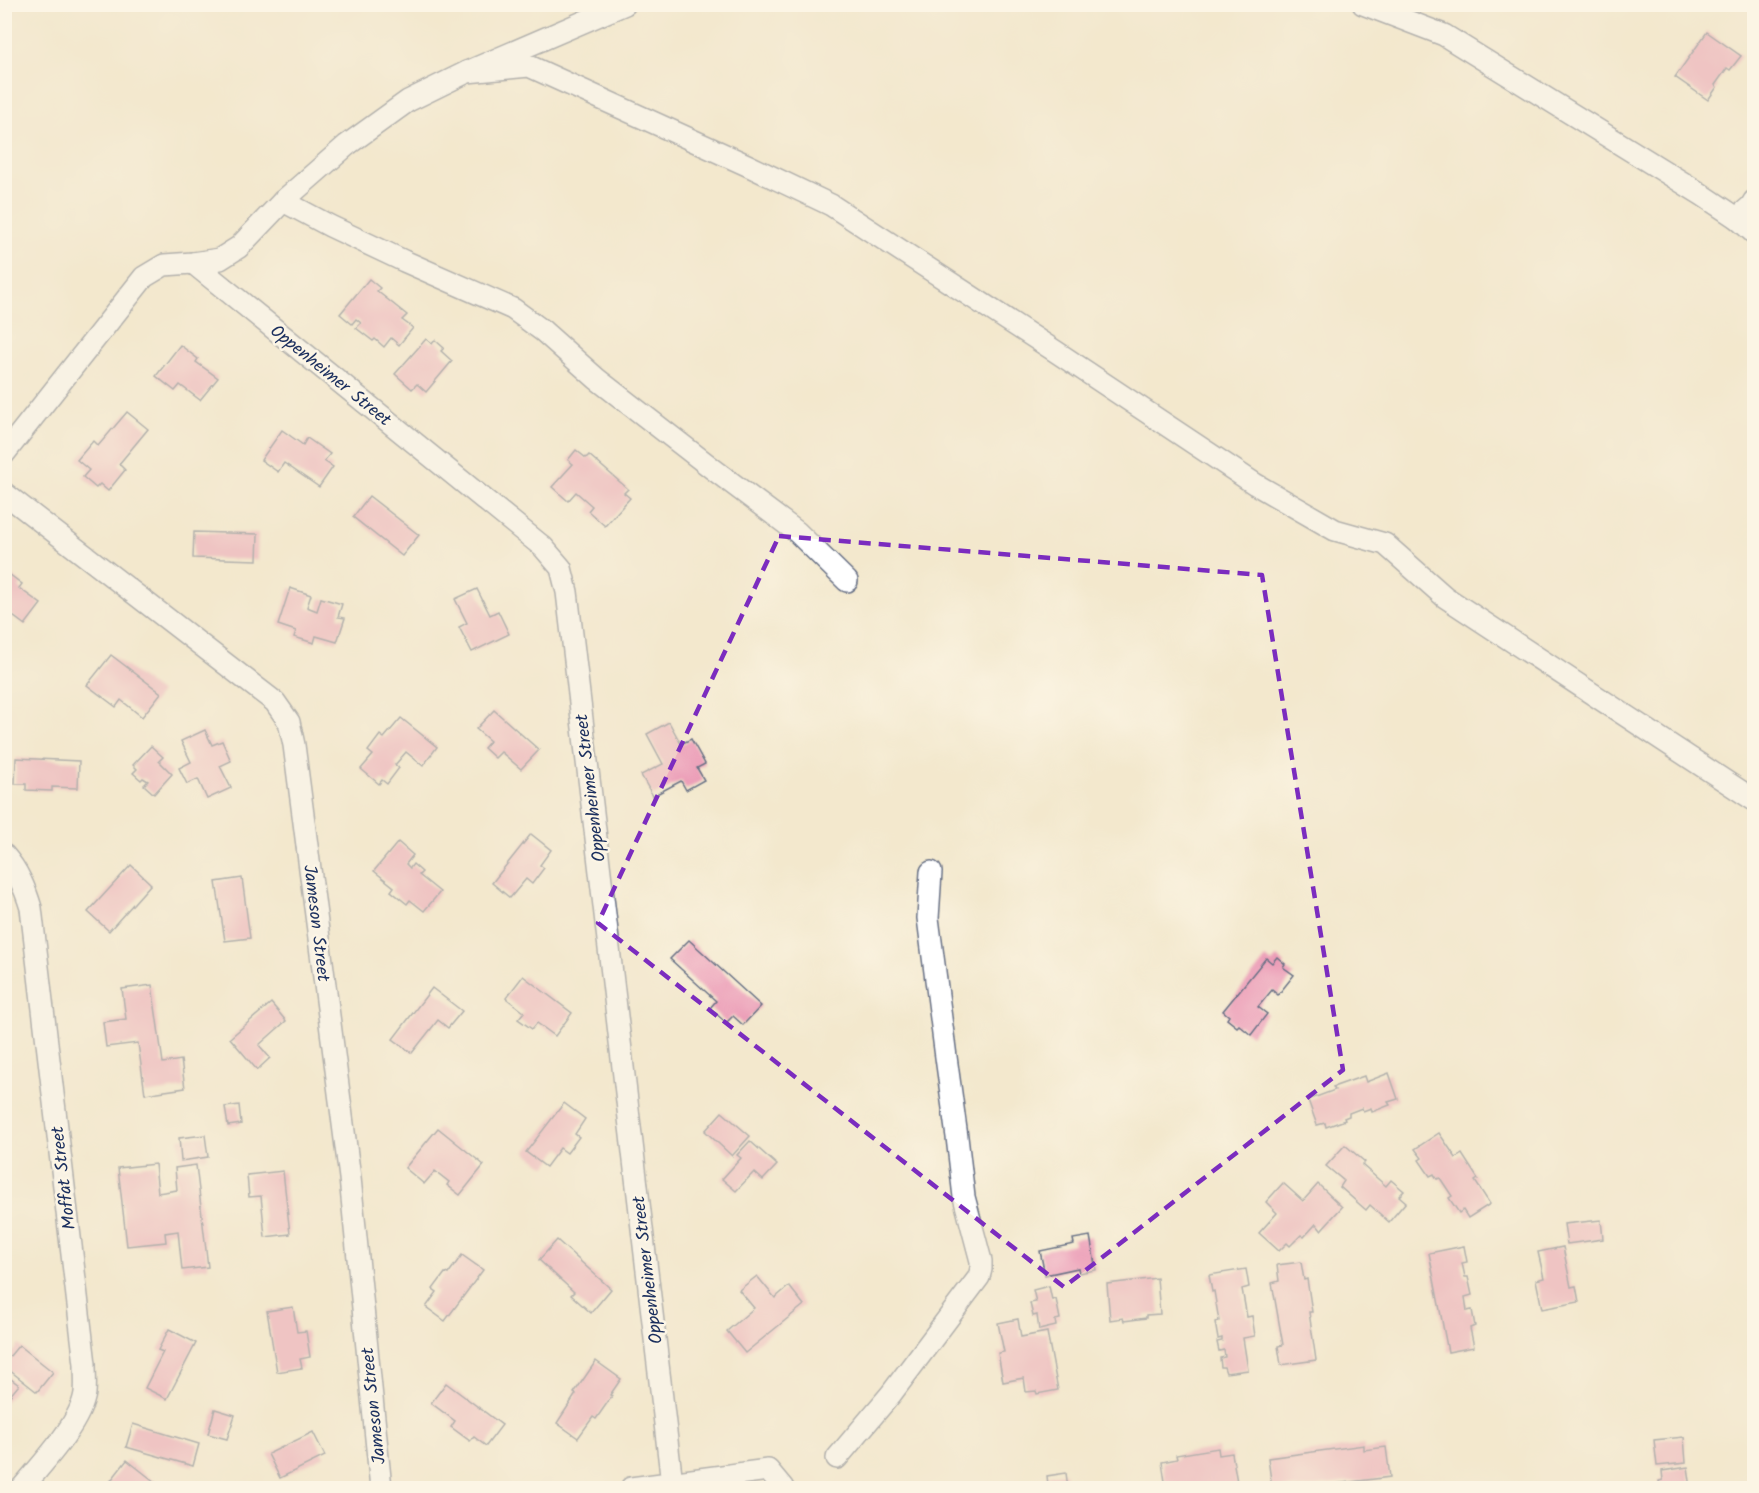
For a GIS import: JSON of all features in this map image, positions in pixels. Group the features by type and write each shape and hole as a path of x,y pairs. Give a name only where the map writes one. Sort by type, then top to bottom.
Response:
{"street":[{"path":"4,454 144,277 164,264 220,259 239,247 283,201 347,145 408,101 467,72 625,4"},
{"path":"1363,4 1444,35 1691,188 1749,208 1755,233"},
{"path":"467,72 529,66 831,205 1255,484 1335,530 1385,544 1445,597 1755,800"},
{"path":"283,201 393,256 513,309 543,331 632,407 797,532 847,581"},
{"name":"Oppenheimer Street","path":"193,263 543,548 561,568 567,592 672,1483"},
{"name":"Jameson Street","path":"4,493 274,702 289,722 294,745 350,1178 381,1488"},
{"name":"Moffat Street","path":"4,855 17,872 31,908 85,1365 85,1395 76,1417 22,1488"},
{"path":"837,1458 891,1394 979,1277 981,1269 981,1261 964,1197 928,918 931,872"},
{"path":"631,1488 768,1470 783,1488"}],"highlighted area":[{"path":"779,536 1262,575 1343,1070 1064,1287 598,923"}],"building":[{"path":"1707,32 1741,56 1730,70 1727,68 1708,100 1675,77"},
{"path":"369,279 380,288 377,291 407,315 402,320 413,328 399,345 391,338 384,347 356,328 361,323 356,319 352,324 340,314"},
{"path":"426,339 432,344 435,340 444,348 441,351 452,361 426,392 417,384 412,389 395,374"},
{"path":"180,345 198,359 196,362 218,378 200,400 180,385 175,391 156,376"},
{"path":"127,412 148,429 119,464 125,470 108,491 100,484 96,488 83,477 89,470 77,460 93,441 98,446"},
{"path":"282,430 303,445 307,438 330,454 324,461 333,467 319,487 284,463 278,472 261,460"},
{"path":"576,450 586,458 589,455 628,489 624,493 630,498 605,526 588,511 592,506 576,492 568,501 552,487 573,464 568,460"},
{"path":"369,496 419,535 402,556 353,517"},
{"path":"194,532 258,534 257,560 193,558"},
{"path":"5,571 22,584 19,588 41,604 25,625 5,610"},
{"path":"290,588 311,595 307,607 317,611 321,598 342,604 338,617 345,618 337,642 316,636 314,643 294,637 296,631 278,625"},
{"path":"477,589 490,615 498,611 509,634 472,652 459,627 467,623 455,599"},
{"path":"111,655 161,693 142,717 121,700 116,707 87,685"},
{"path":"494,710 539,750 521,769 501,752 495,758 484,748 490,741 476,729"},
{"path":"401,718 437,747 423,766 406,752 395,765 399,768 387,784 382,780 379,784 361,769 373,755 368,751 380,735 384,738"},
{"path":"669,722 681,744 691,739 705,764 697,768 704,780 686,790 681,781 653,796 641,775 663,764 647,734"},
{"path":"205,730 212,745 222,741 231,761 220,766 231,788 207,799 198,779 187,784 179,768 191,762 181,741"},
{"path":"151,746 163,757 159,761 172,774 154,794 144,785 148,781 143,778 141,780 133,773 137,769 133,765"},
{"path":"16,758 79,761 78,788 52,787 52,791 26,790 26,784 15,784"},
{"path":"531,834 551,850 540,865 544,868 532,884 526,879 510,898 492,883"},
{"path":"398,842 413,855 406,864 410,868 413,864 422,872 419,875 440,892 424,911 410,900 407,904 391,891 394,887 374,871"},
{"path":"131,865 151,884 109,931 88,912"},
{"path":"242,878 250,938 225,941 216,882"},
{"path":"689,940 761,1006 743,1025 733,1016 726,1023 710,1008 716,1001 670,959"},
{"path":"1277,957 1285,964 1283,967 1294,975 1278,995 1272,990 1258,1007 1267,1014 1251,1035 1227,1019 1229,1016 1223,1011 1266,958 1272,963"},
{"path":"523,976 572,1013 555,1036 537,1023 532,1029 518,1019 524,1012 506,998"},
{"path":"152,985 163,1063 181,1060 185,1088 145,1094 138,1043 106,1047 103,1022 126,1019 122,989"},
{"path":"432,988 462,1011 448,1028 438,1020 412,1053 393,1039"},
{"path":"271,1003 286,1021 259,1045 270,1058 257,1070 230,1038"},
{"path":"1389,1073 1398,1099 1388,1102 1390,1105 1372,1112 1371,1108 1363,1111 1362,1108 1349,1113 1349,1116 1344,1118 1345,1120 1326,1127 1325,1123 1317,1125 1308,1100 1335,1090 1333,1087 1364,1076 1366,1082"},
{"path":"564,1103 585,1119 575,1134 579,1137 567,1153 560,1148 546,1167 526,1152"},
{"path":"239,1105 241,1124 228,1126 225,1107"},
{"path":"722,1112 750,1136 732,1156 705,1131"},
{"path":"438,1128 484,1165 460,1195 435,1171 424,1184 405,1168"},
{"path":"1439,1133 1456,1158 1462,1154 1478,1179 1475,1181 1490,1204 1468,1218 1463,1210 1459,1213 1449,1198 1452,1196 1440,1178 1437,1179 1434,1174 1430,1176 1419,1160 1422,1158 1415,1149"},
{"path":"205,1135 208,1157 181,1161 179,1138"},
{"path":"750,1141 777,1165 763,1180 754,1172 736,1191 722,1179 741,1158 737,1155"},
{"path":"1345,1145 1365,1162 1362,1165 1386,1186 1391,1180 1404,1191 1399,1196 1406,1202 1389,1222 1370,1205 1366,1210 1340,1187 1344,1181 1326,1166"},
{"path":"155,1164 158,1193 177,1190 175,1168 196,1165 208,1267 182,1270 178,1231 165,1233 166,1242 127,1246 118,1168"},
{"path":"283,1171 290,1234 265,1237 261,1196 249,1197 247,1175"},
{"path":"1283,1183 1303,1201 1318,1184 1342,1207 1321,1230 1316,1224 1304,1237 1301,1235 1290,1246 1287,1243 1279,1251 1259,1233 1277,1213 1266,1202"},
{"path":"1601,1220 1603,1239 1567,1244 1564,1224"},
{"path":"1090,1236 1096,1270 1079,1273 1078,1268 1045,1275 1040,1251 1074,1244 1073,1239"},
{"path":"557,1240 611,1289 591,1313 571,1295 574,1292 539,1260"},
{"path":"1464,1246 1467,1262 1462,1263 1472,1295 1465,1297 1467,1311 1472,1310 1475,1326 1470,1328 1474,1347 1448,1352 1429,1253"},
{"path":"1563,1247 1571,1287 1576,1286 1579,1302 1542,1309 1536,1280 1544,1278 1538,1252"},
{"path":"462,1255 483,1270 445,1321 426,1307 437,1292 433,1289"},
{"path":"1301,1262 1304,1280 1307,1279 1316,1360 1281,1365 1278,1346 1283,1345 1272,1283 1279,1281 1277,1265"},
{"path":"1246,1269 1249,1287 1242,1289 1247,1317 1252,1316 1255,1336 1243,1338 1248,1370 1226,1373 1224,1367 1221,1367 1220,1358 1225,1357 1224,1350 1219,1351 1217,1342 1222,1341 1222,1338 1218,1339 1215,1322 1219,1321 1209,1275"},
{"path":"757,1276 775,1298 789,1286 804,1305 745,1353 727,1331 754,1308 739,1290"},
{"path":"1157,1278 1160,1314 1124,1321 1123,1318 1110,1320 1107,1284"},
{"path":"1049,1286 1052,1300 1056,1299 1060,1319 1055,1320 1056,1326 1039,1330 1037,1315 1033,1316 1030,1303 1036,1302 1033,1290"},
{"path":"293,1307 297,1332 306,1331 310,1357 300,1359 302,1368 277,1372 267,1311"},
{"path":"1018,1319 1021,1337 1047,1332 1058,1390 1037,1394 1036,1391 1026,1392 1024,1378 1003,1382 998,1353 1004,1352 998,1323"},
{"path":"169,1329 196,1343 167,1399 145,1388 163,1352 158,1350"},
{"path":"19,1345 53,1372 37,1392 4,1366"},
{"path":"596,1361 621,1379 596,1419 593,1417 578,1438 557,1423"},
{"path":"4,1374 19,1385 4,1403"},
{"path":"446,1383 502,1425 486,1446 474,1437 470,1441 451,1427 455,1421 431,1403"},
{"path":"215,1409 235,1415 227,1439 208,1434"},
{"path":"133,1424 199,1444 193,1466 126,1447"},
{"path":"313,1432 325,1456 280,1478 268,1454"},
{"path":"1684,1437 1686,1463 1657,1466 1654,1440"},
{"path":"1364,1445 1364,1450 1386,1447 1390,1477 1303,1488 1272,1488 1268,1458"},
{"path":"1218,1448 1219,1455 1232,1453 1238,1488 1166,1488 1162,1462 1177,1459 1176,1455"},
{"path":"127,1460 160,1486 158,1488 105,1488"},
{"path":"1688,1467 1691,1488 1660,1488 1659,1481 1663,1480 1662,1471"},
{"path":"1066,1473 1068,1488 1036,1488 1048,1485 1047,1476"}]}
